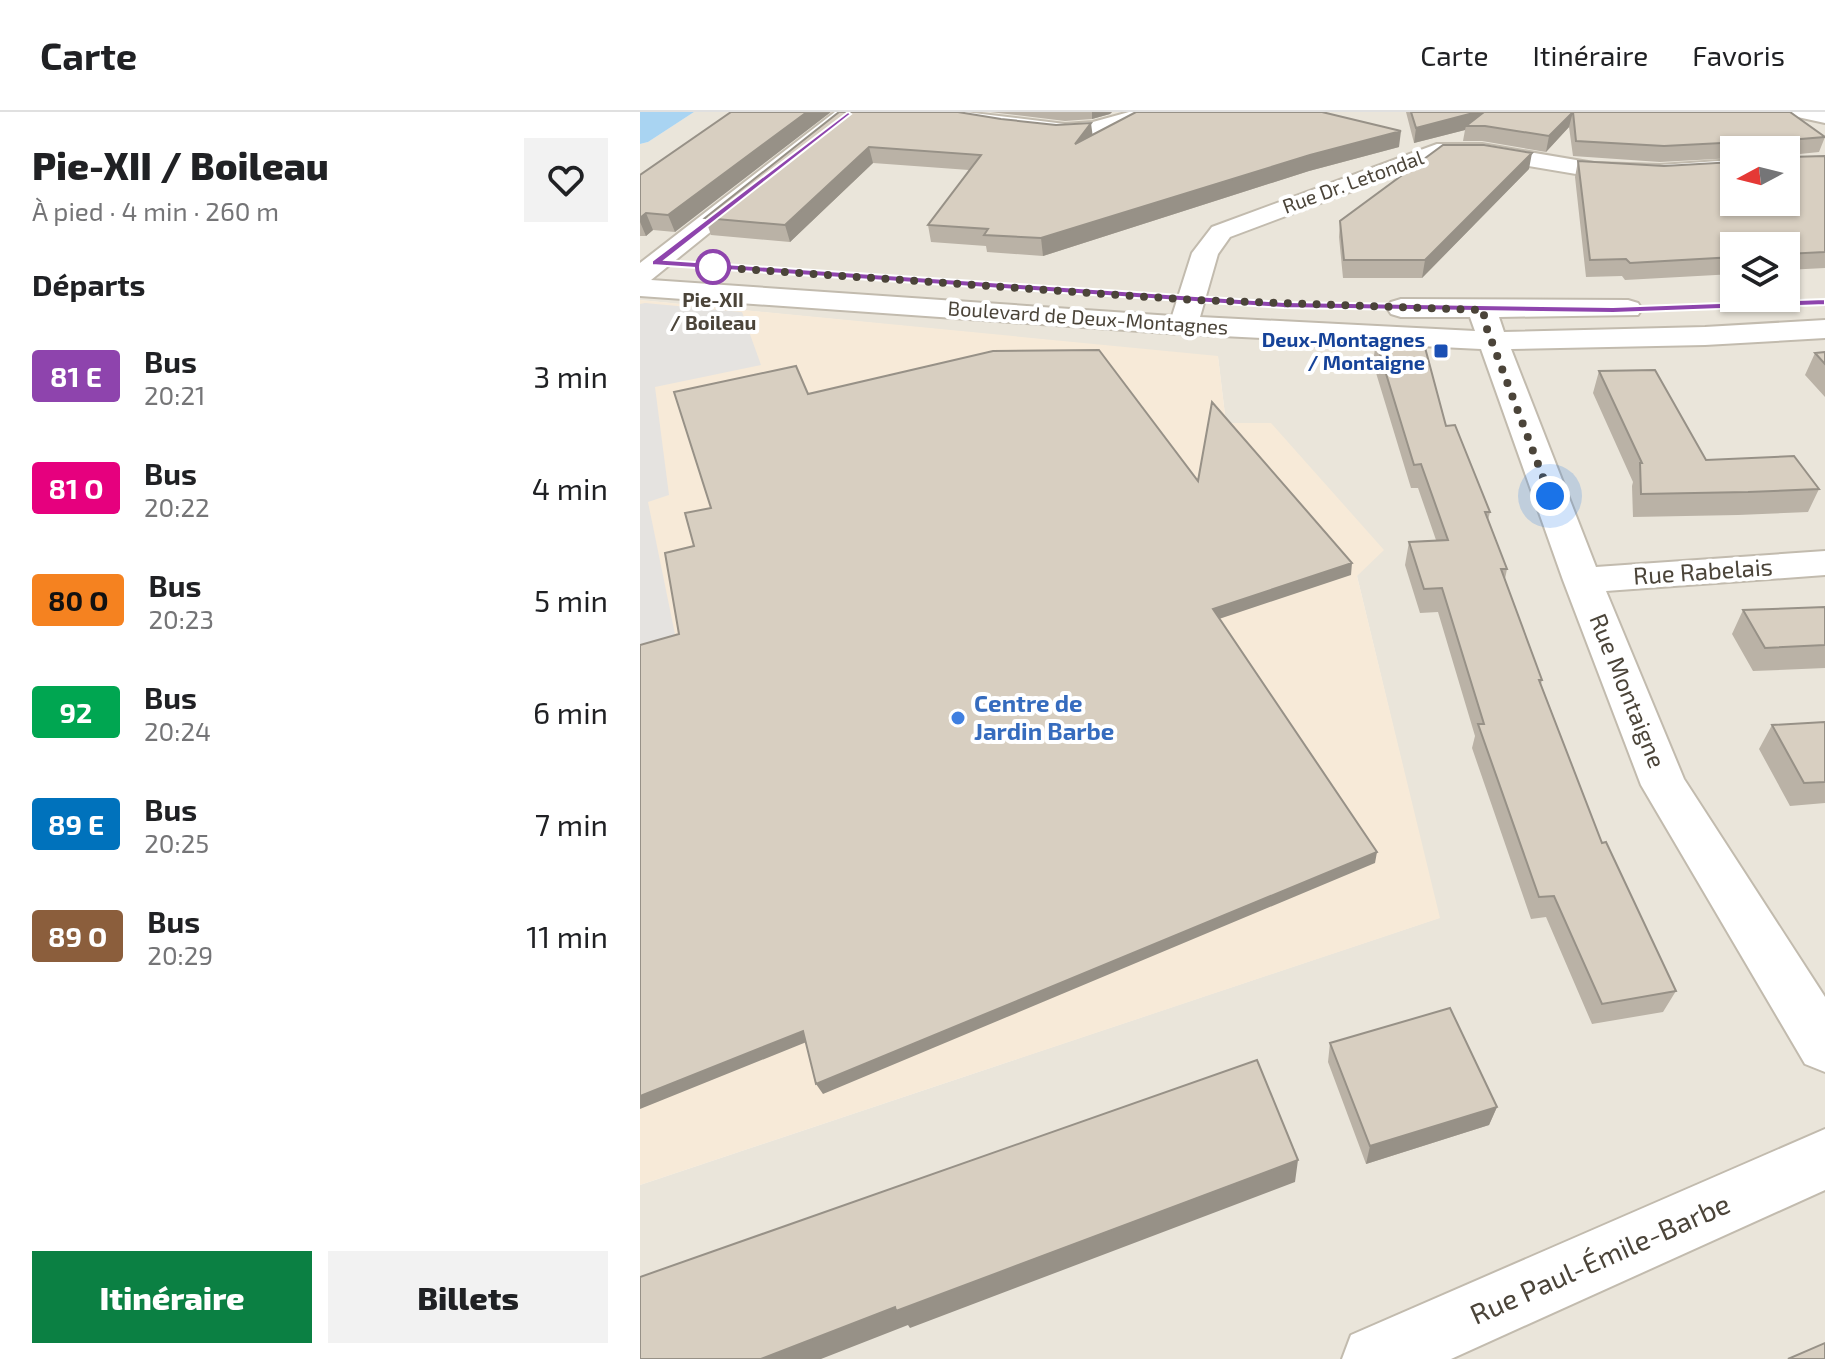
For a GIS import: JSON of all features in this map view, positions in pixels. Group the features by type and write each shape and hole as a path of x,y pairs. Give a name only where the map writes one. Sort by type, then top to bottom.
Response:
{"street":[{"path":"645,267 848,112"},
{"path":"924,112 1035,129 1072,130 1105,126 1147,112"},
{"path":"1800,112 1825,117"},
{"name":"Rue Dr. Letondal","path":"1188,312 1194,282 1205,253 1221,232 1437,151 1482,151 1594,170 1660,172 1720,168"},
{"name":"Boulevard de Deux-Montagnes","path":"645,267 710,266 1188,312 1345,306"},
{"name":"Boulevard de Deux-Montagnes","path":"640,288 1705,336 1825,329"},
{"name":"Boulevard de Deux-Montagnes","path":"1376,307 1488,326 1657,309"},
{"name":"Rue Montaigne","path":"1488,326 1582,580 1664,785 1825,1046"},
{"name":"Rue Rabelais","path":"1582,580 1825,563"},
{"name":"Rue Paul-Émile-Barbe","path":"1375,1359 1825,1159"}],"shaded area":[{"path":"694,112 1825,112 1825,1359 640,1359 640,1185 1439,918 1357,576 1226,423 1218,357 640,300 640,144"},
{"path":"640,300 1218,356 1226,423 1271,423 1384,550 1357,576 1440,918 640,1185"},
{"path":"640,304 742,312 761,365 655,387 669,495 648,502 677,644 640,655"}],"water":[{"path":"640,112 694,112 640,144"}],"building":[{"path":"731,112 807,112 668,215 646,213 640,218 640,175"},
{"path":"839,112 958,112 1056,125 1091,123 1075,144 1136,112 1322,112 1401,131 1310,155 1041,238 984,235 988,229 928,225 981,155 869,147 785,225 705,218"},
{"path":"1411,112 1477,112 1416,128"},
{"path":"1484,112 1573,112 1549,136 1466,126"},
{"path":"1573,112 1790,112 1825,137 1720,136 1720,143 1664,146 1576,141"},
{"path":"1443,145 1484,145 1532,153 1425,260 1344,260 1340,221"},
{"path":"1825,156 1825,252 1800,253 1800,232 1720,232 1720,258 1630,263 1626,259 1590,260 1578,161 1664,166 1720,163 1720,216 1800,216 1800,157"},
{"path":"1423,340 1446,426 1455,425 1490,512 1485,512 1507,569 1501,569 1542,680 1539,680 1602,843 1606,842 1676,991 1602,1004 1554,896 1539,897 1478,724 1484,724 1442,588 1424,589 1409,542 1448,540 1421,464 1414,465 1376,341"},
{"path":"1099,350 1198,481 1212,402 1352,563 1213,609 1377,852 816,1084 803,1031 640,1096 640,645 679,634 665,553 694,546 685,513 711,508 674,392 796,366 808,394 993,351"},
{"path":"1825,352 1825,364 1815,353"},
{"path":"1655,370 1706,460 1794,456 1819,489 1641,494 1642,463 1599,371"},
{"path":"1825,607 1825,645 1765,648 1743,610"},
{"path":"1825,722 1825,782 1804,783 1772,725"},
{"path":"1450,1008 1497,1107 1370,1146 1330,1043"},
{"path":"1257,1060 1298,1160 761,1359 640,1359 640,1277"},
{"path":"1825,1343 1825,1359 1788,1359"}],"bus line":[{"path":"848,112 656,263 1284,305 1613,310 1825,302"}],"place":[{"name":"Pie-XII / Boileau","path":"713,267"},
{"name":"Deux-Montagnes / Montaigne","path":"1441,351"},
{"name":"Centre de Jardin Barbe","path":"958,718"}],"route":[{"path":"713,267 1193,300 1484,310 1484,321 1550,496"}]}
